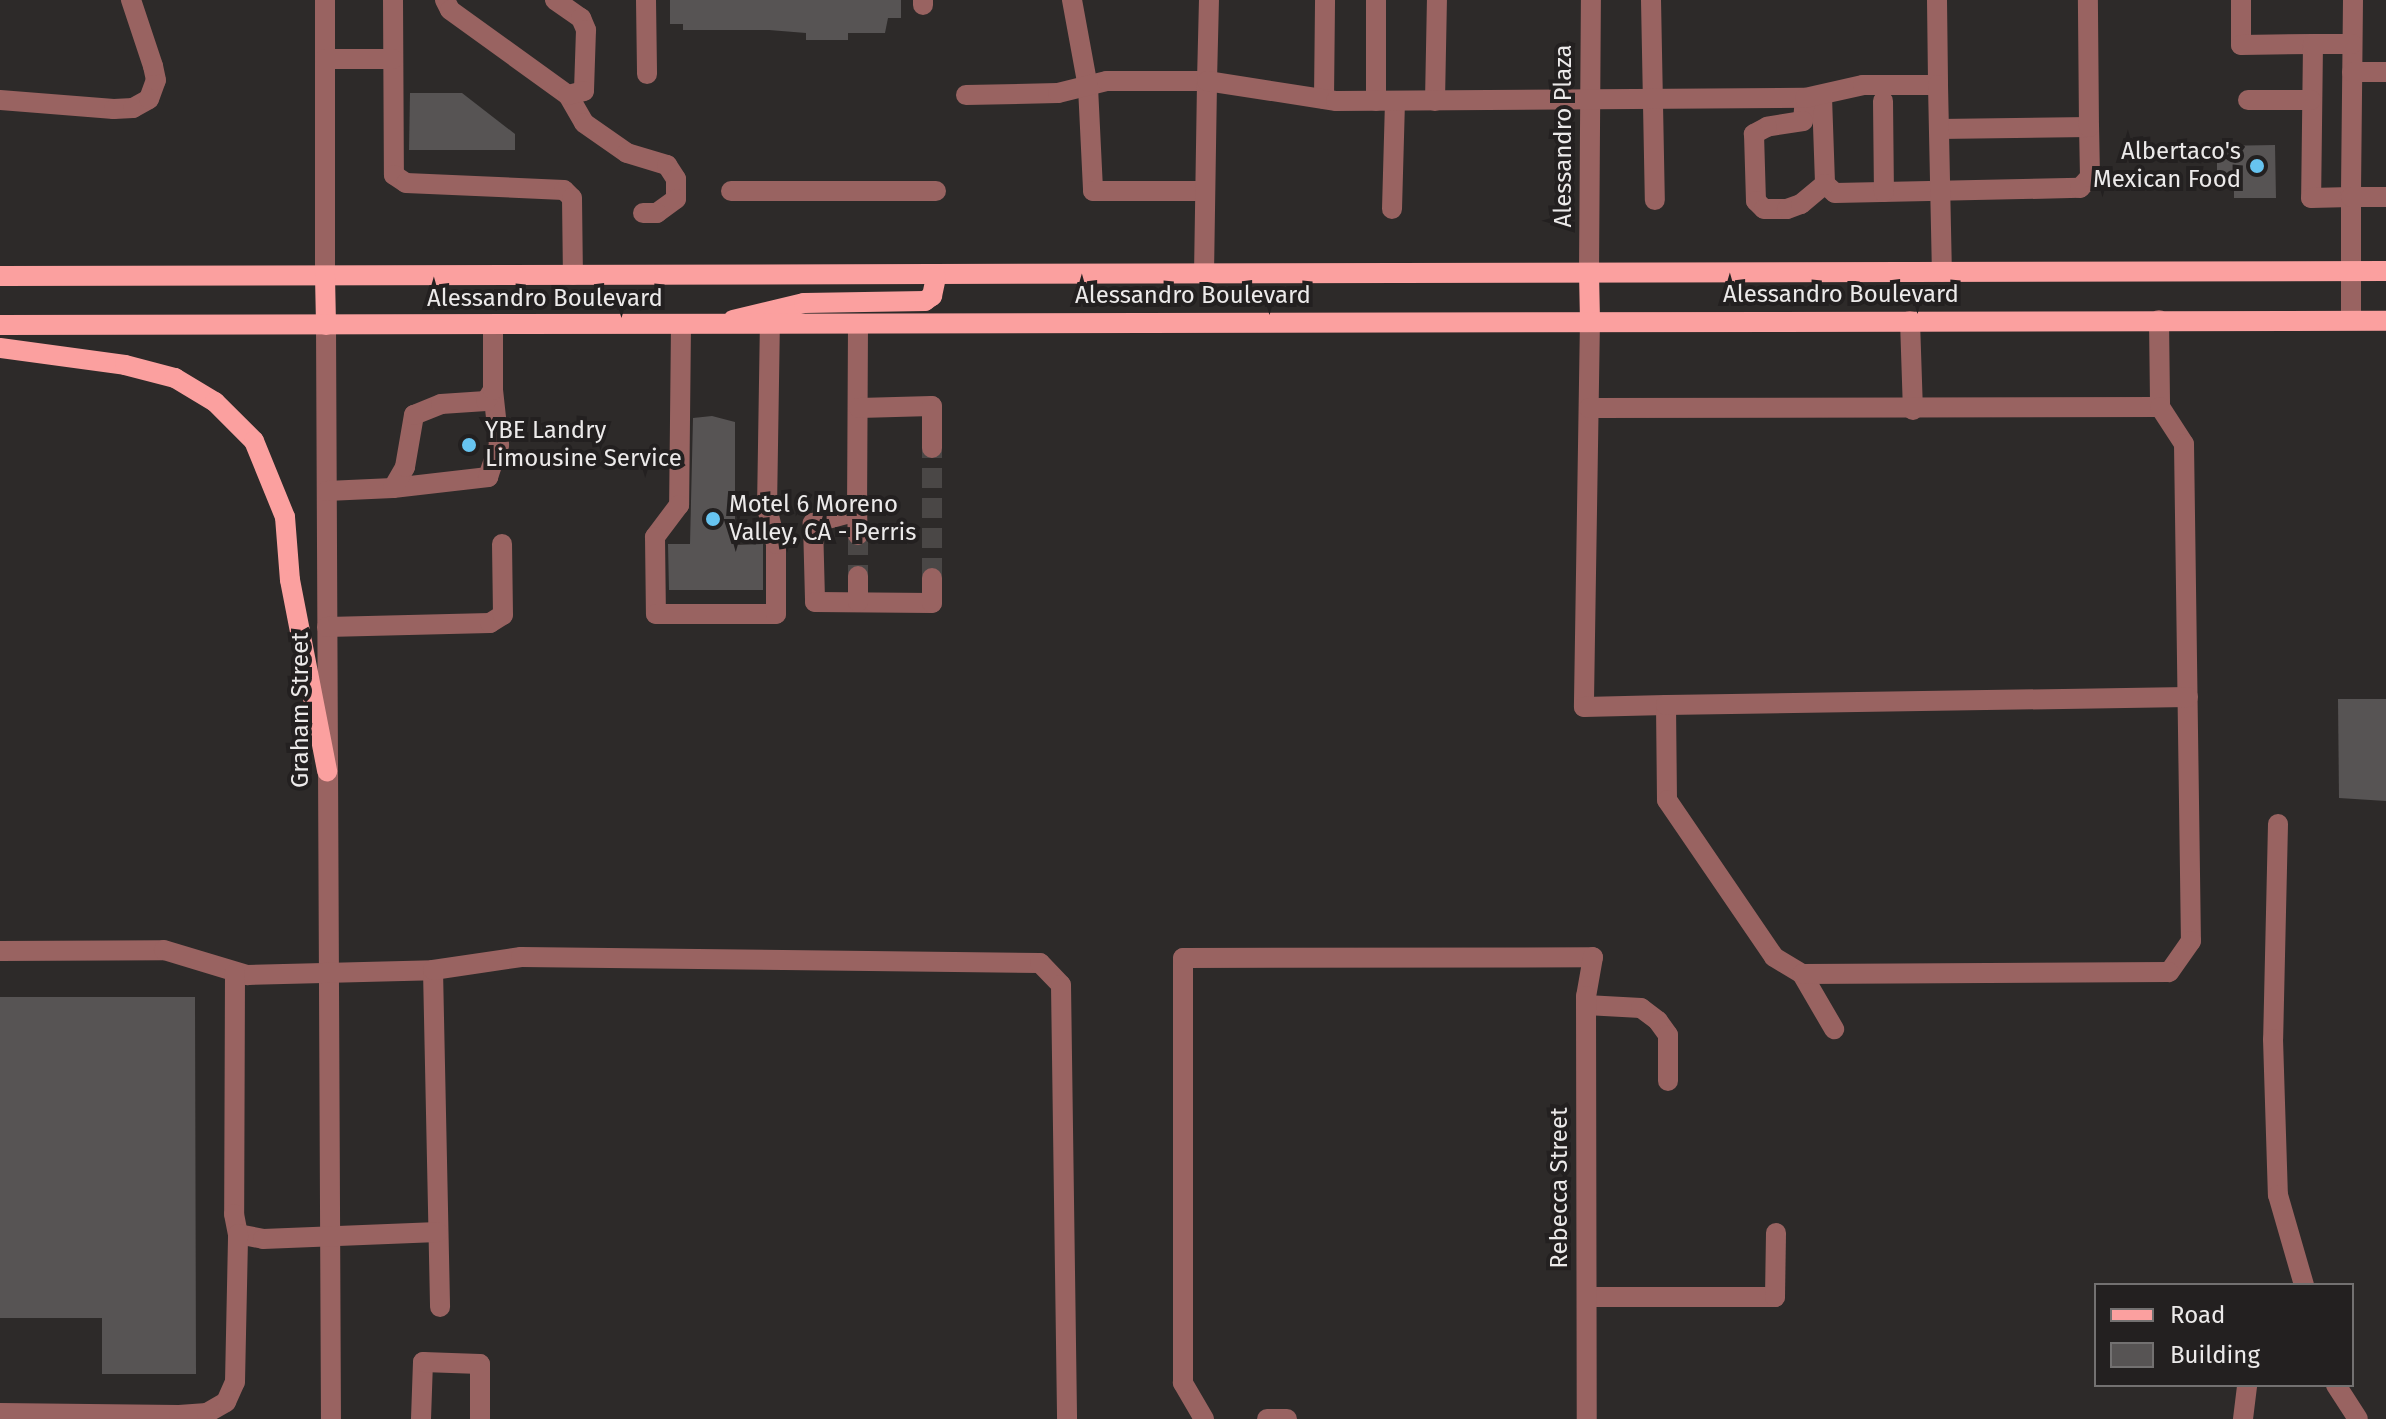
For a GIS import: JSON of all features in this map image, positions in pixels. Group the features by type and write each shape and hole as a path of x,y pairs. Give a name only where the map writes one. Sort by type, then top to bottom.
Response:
{"main road":[{"name":"Alessandro Boulevard","path":"0,276 936,277 2386,271"},
{"path":"1589,273 1590,319"},
{"name":"Graham Street","path":"325,276 326,325"},
{"path":"714,326 804,303 925,301 932,296 936,277"},
{"name":"Alessandro Boulevard","path":"0,325 770,326 1590,319 2386,321"},
{"path":"0,348 125,365 175,378 215,402 254,441 285,517 290,580 327,771"}],"street":[{"path":"0,100 114,109 133,108 149,99 156,80 131,0"},
{"name":"Graham Street","path":"325,0 325,276"},
{"path":"393,0 392,151 399,182 564,190 572,198 573,275"},
{"path":"445,0 450,10 568,95 584,123 627,153 667,165 676,179 676,199 657,213 643,213"},
{"path":"555,0 581,18 586,30 584,91 568,95"},
{"path":"646,0 647,74"},
{"path":"1072,0 1088,87 1093,191 1205,191"},
{"path":"1204,274 1209,0"},
{"path":"1324,99 1325,0"},
{"path":"1376,0 1392,209"},
{"path":"1435,101 1437,0"},
{"name":"Alessandro Plaza","path":"1589,273 1591,0"},
{"path":"1651,0 1655,200"},
{"path":"1937,0 1942,272"},
{"path":"1813,98 1825,184 1835,193 2080,188 2090,177 2088,0"},
{"path":"2241,0 2241,45 2352,44"},
{"path":"2351,320 2353,0"},
{"path":"2313,44 2311,198 2386,197"},
{"path":"325,59 393,59"},
{"path":"2352,72 2386,72"},
{"path":"966,95 1088,87 1107,81 1207,81 1324,99 1385,101 1813,98 1863,85 1938,85"},
{"path":"1813,98 1803,121 1754,134 1756,201 1764,209 1787,209 1801,204 1825,184"},
{"path":"2248,100 2311,100"},
{"path":"1883,101 1884,192"},
{"path":"1939,129 2089,127"},
{"path":"731,191 936,191"},
{"path":"1590,319 1584,707 2188,697"},
{"path":"1802,974 2169,972 2191,941 2184,444 2160,407 2159,320"},
{"path":"1910,321 1913,410"},
{"name":"Graham Street","path":"326,325 331,1419"},
{"path":"327,491 393,488 488,477 499,445 493,390 493,325"},
{"path":"681,325 679,505 655,537 656,614 776,614 776,544 767,509 770,326"},
{"path":"858,325 858,535"},
{"path":"393,488 405,467 414,415 441,404 486,401 493,390"},
{"path":"859,408 932,406 932,448"},
{"path":"1589,408 1913,410 2160,407"},
{"path":"857,511 813,523 815,602 932,603 932,578"},
{"path":"327,627 490,623 503,615 502,544"},
{"path":"858,576 858,602"},
{"path":"1666,705 1667,800 1774,957 1802,974 1834,1029"},
{"path":"2278,824 2273,1039 2278,1195 2303,1283"},
{"path":"0,951 164,950 199,956 235,973 328,969 433,970 521,957 1040,963 1061,985 1067,1419"},
{"name":"Rebecca Street","path":"1204,1419 1183,1383 1183,958 1593,957 1586,1005 1587,1419"},
{"path":"433,970 440,1307"},
{"path":"0,1413 179,1415 207,1413 226,1402 235,1382 238,1234 234,1198 235,973"},
{"path":"1586,1005 1641,1008 1658,1021 1668,1035 1668,1081"},
{"path":"238,1234 263,1239 330,1233 438,1232"},
{"path":"1587,1297 1775,1297 1776,1233"},
{"path":"421,1419 423,1362 480,1364 480,1419"},
{"path":"2243,1419 2247,1387"},
{"path":"2337,1387 2358,1419"},
{"path":"1267,1419 1287,1419"}],"building":[{"path":"670,0 901,0 901,18 888,18 885,33 848,33 848,40 806,40 806,33 683,30 683,24 670,24"},
{"path":"410,93 462,93 515,134 515,150 409,150"},
{"path":"2275,145 2276,198 2234,198 2234,177 2217,177 2217,146"},
{"name":"Motel 6 Moreno Valley, CA - Perris","path":"712,416 735,422 735,545 763,544 763,590 669,590 668,544 690,544 693,418"},
{"path":"2338,699 2386,699 2386,801 2339,798"},
{"path":"0,997 195,997 196,1374 102,1374 102,1318 0,1318"}],"tunnel":[{"path":"932,448 932,578"},
{"path":"858,535 858,576"}],"place":[{"name":"Albertaco's Mexican Food","path":"2257,166"},
{"name":"YBE Landry Limousine Service","path":"469,445"},
{"name":"Motel 6 Moreno Valley, CA - Perris","path":"713,519"}]}
